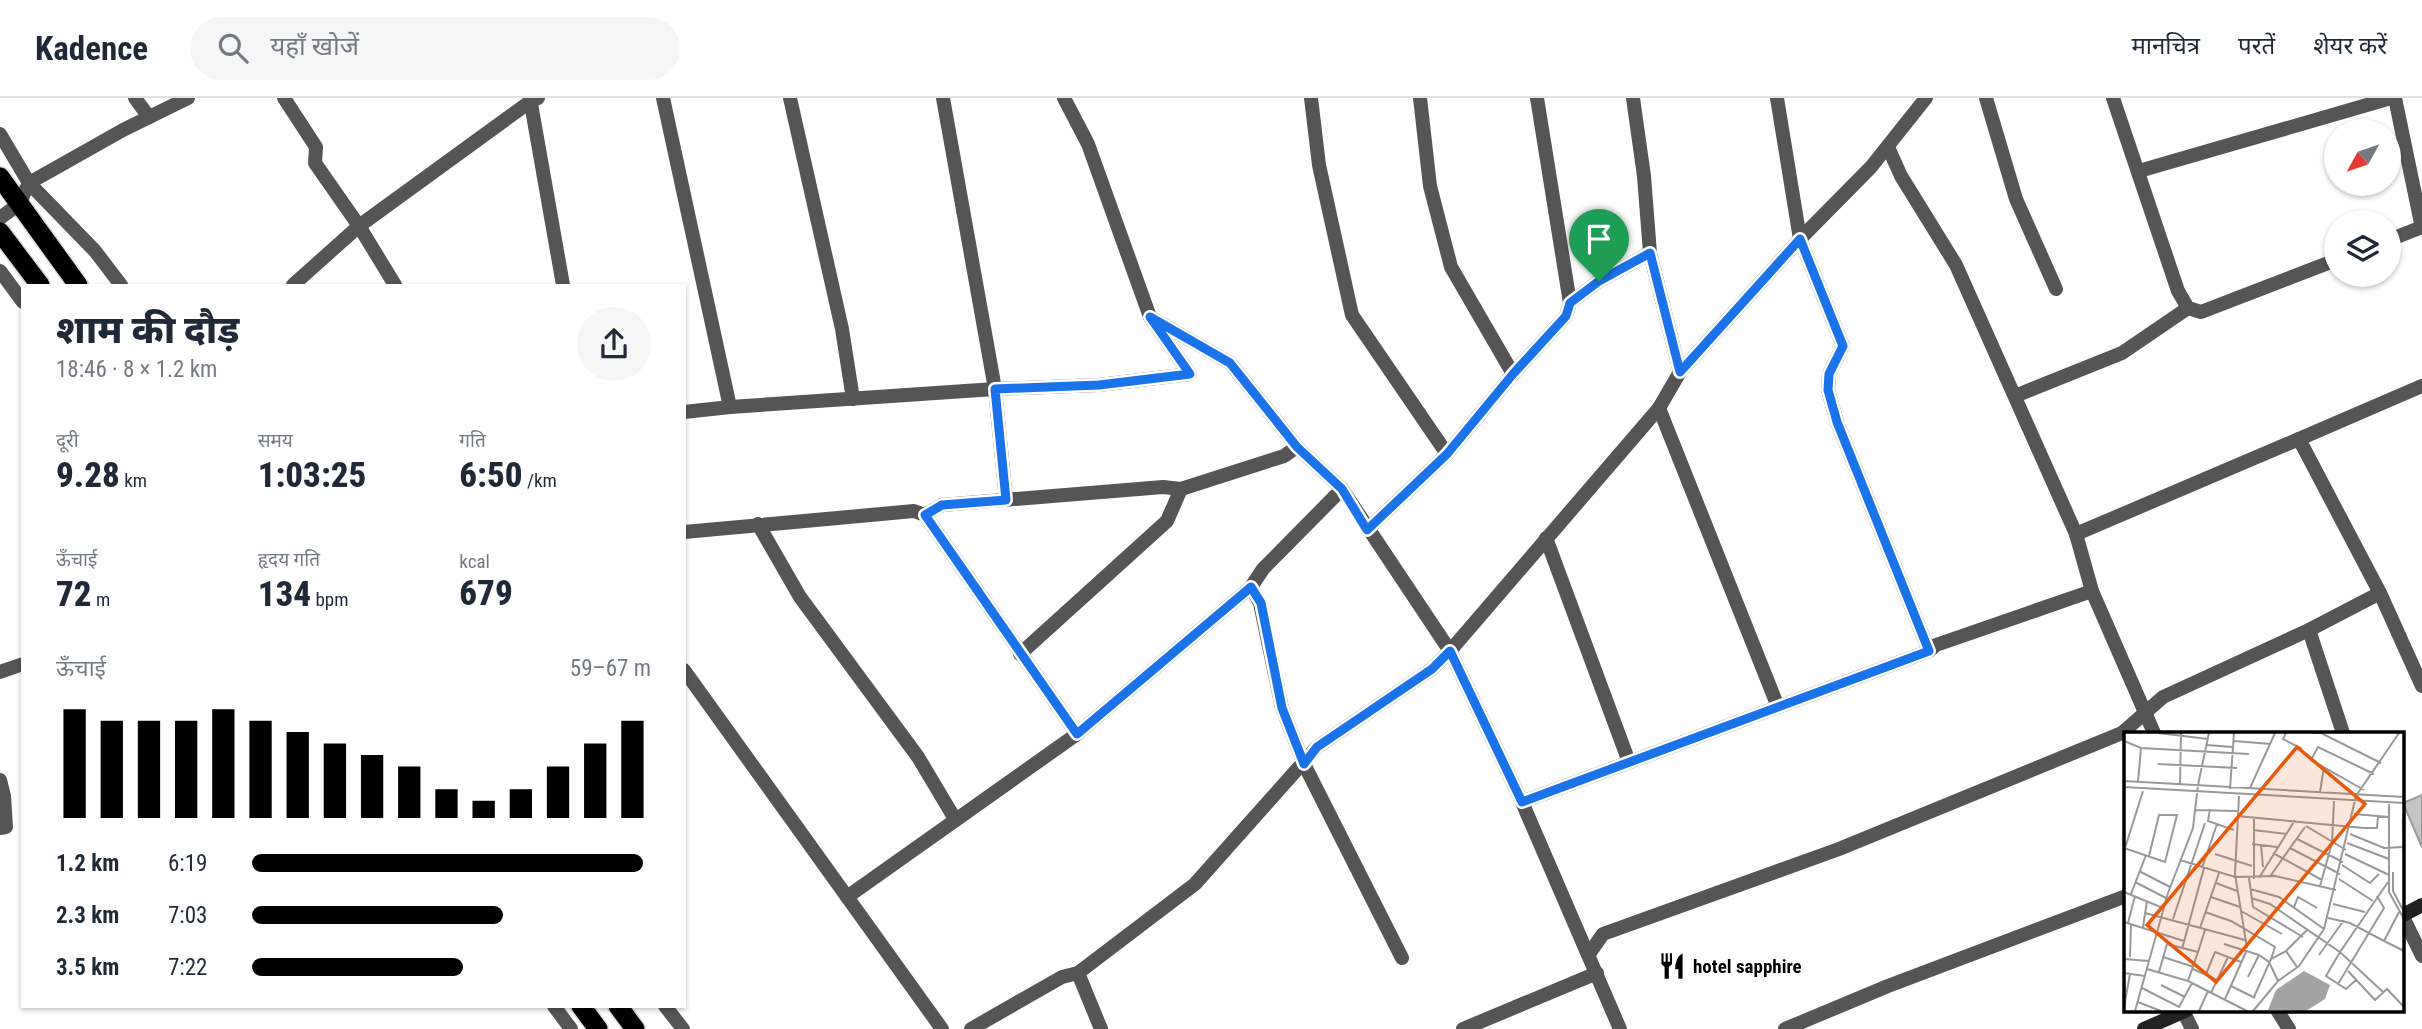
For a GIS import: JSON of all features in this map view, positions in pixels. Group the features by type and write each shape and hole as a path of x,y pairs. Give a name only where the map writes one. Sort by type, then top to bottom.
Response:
{"highway":[{"path":"1,180 77,284"},
{"path":"0,232 39,284"},
{"path":"582,1008 598,1029"},
{"path":"619,1008 635,1029"}],"main road":[{"path":"2404,915 2422,905"},
{"path":"2144,1029 2183,1012"}],"street":[{"path":"135,98 149,117"},
{"path":"1,180 29,183 188,98"},
{"path":"284,98 316,147 315,163 359,226 394,284"},
{"path":"663,98 730,407"},
{"path":"790,98 842,329 853,399"},
{"path":"943,98 995,389 1006,500"},
{"path":"686,412 995,389 1099,385 1190,374 1150,317 1088,144 1064,98"},
{"path":"1311,98 1318,165 1352,315 1447,454"},
{"path":"1420,98 1430,186 1451,267 1513,374"},
{"path":"1367,530 1447,454 1513,374 1566,316 1570,303 1537,98"},
{"path":"1633,98 1644,176 1650,253 1680,372"},
{"path":"1777,98 1800,239 1843,346 1829,374 1828,390 1837,422 1929,651"},
{"path":"971,1029 1062,977 1078,973 1195,884 1317,747 1432,669 1659,408 1680,372 1800,239 1888,147 1926,98"},
{"path":"1986,98 2016,199 2056,289"},
{"path":"2113,98 2178,291 2188,308 2201,312 2324,265"},
{"path":"2139,171 2393,98 2422,228 2401,236"},
{"path":"294,284 359,226 533,99 563,284"},
{"path":"0,134 29,183 94,251 120,284"},
{"path":"1888,147 1901,176 1956,265 2076,534 2092,591 2154,732"},
{"path":"0,218 19,204 29,183"},
{"path":"1570,303 1599,281 1650,253"},
{"path":"0,271 21,299"},
{"path":"2015,396 2122,354 2188,308"},
{"path":"1150,317 1230,363 1297,447 1342,489 1450,651 1522,802 1620,1029"},
{"path":"2076,534 2422,386"},
{"path":"1659,408 1778,707"},
{"path":"2299,439 2380,593 2422,686"},
{"path":"925,515 942,505 1163,487 1181,489 1284,456 1297,447"},
{"path":"1020,654 1167,521 1181,489"},
{"path":"847,897 1077,734 1251,587 1263,569 1342,489"},
{"path":"686,532 914,511 925,515 1077,734"},
{"path":"758,524 800,597 918,757 955,819"},
{"path":"1546,538 1629,762"},
{"path":"1251,587 1261,603 1282,708 1304,764 1402,958"},
{"path":"1522,802 1929,651 1936,645 2092,591"},
{"path":"1589,954 1603,934 1839,849 2122,733 2163,697 2380,593"},
{"path":"2309,629 2343,732"},
{"path":"0,672 21,665"},
{"path":"686,673 942,1029"},
{"path":"0,780 6,827 0,828"},
{"path":"1785,1029 1888,986 2124,897"},
{"path":"2404,918 2422,956"},
{"path":"1078,973 1101,1029"},
{"path":"1463,1029 1597,973"},
{"path":"555,1008 571,1029"},
{"path":"667,1008 683,1029"},
{"path":"2185,1012 2192,1029"},
{"path":"2278,1012 2289,1029"}],"building":[{"path":"2422,795 2422,847 2404,805 2404,803"}],"place":[{"name":"hotel sapphire","path":"1672,966"}],"route":[{"path":"1800,239 1843,346 1829,374 1828,390 1837,422 1929,651 1522,802 1450,651 1432,669 1317,747 1304,764 1282,708 1261,603 1251,587 1077,734 925,515 942,505 1006,500 995,389 1099,385 1190,374 1150,317 1230,363 1297,447 1342,489 1367,530 1447,454 1513,374 1566,316 1570,303 1599,281 1650,253 1680,372 1800,239"}]}
